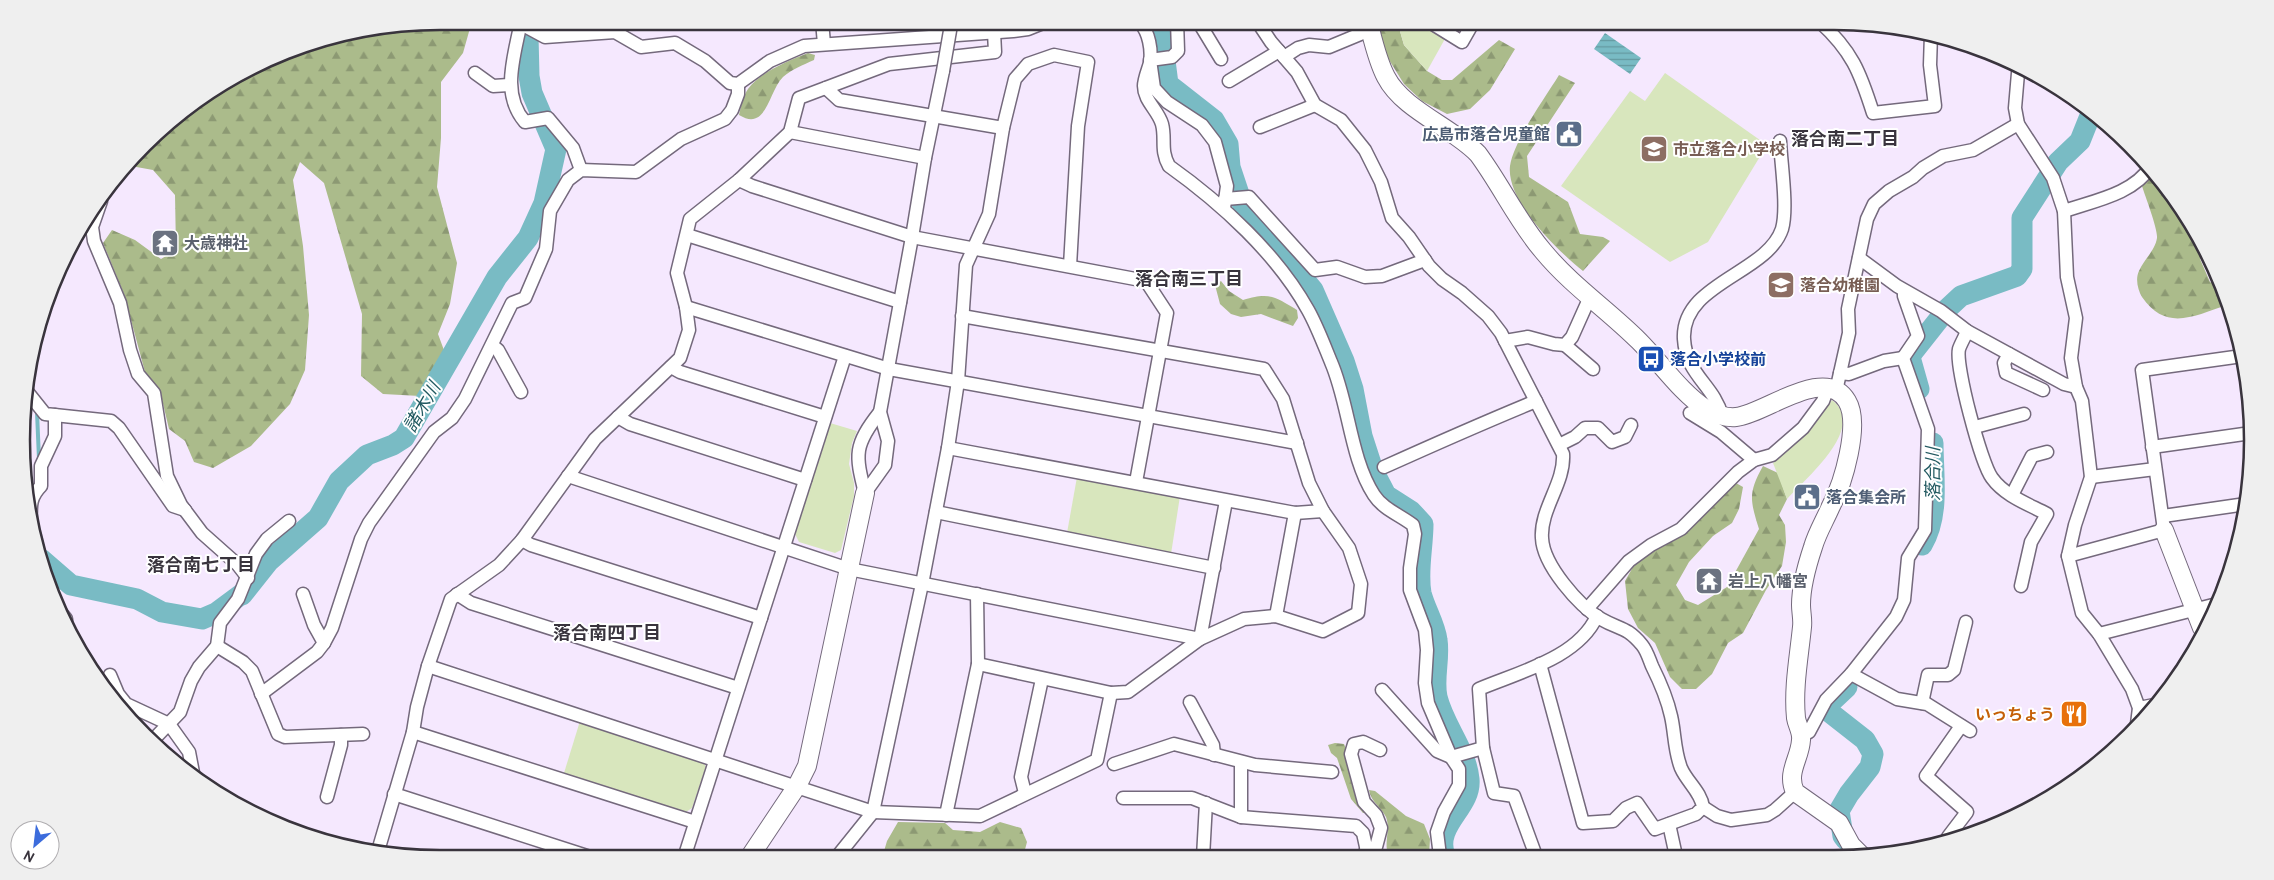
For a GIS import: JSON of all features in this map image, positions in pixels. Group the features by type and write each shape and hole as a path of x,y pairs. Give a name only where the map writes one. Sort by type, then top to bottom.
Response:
{"street":[{"path":"520,30 510,85 511,96 518,114 525,122 548,118 573,148 581,170"},
{"path":"534,30 546,37 615,32 641,46 675,43 705,61 730,83 738,84 770,60 804,46 1028,30"},
{"path":"823,30 824,44"},
{"path":"754,850 797,786 807,766 865,493 885,465 888,442 880,412 950,30"},
{"path":"1146,30 1150,44 1161,59 1154,88 1167,102 1202,125 1215,142 1231,200 1308,310 1332,364 1351,426 1357,458 1374,496 1384,507 1413,525 1415,534 1410,568 1410,590 1425,630 1428,703 1458,755 1459,785 1444,812 1437,832 1439,850"},
{"path":"1177,30 1178,51 1161,59 1144,85 1147,100 1157,113 1162,126 1164,157 1169,166 1231,200 1249,197 1314,270 1337,267 1351,270 1365,277 1382,276 1425,260"},
{"path":"1203,30 1221,59"},
{"path":"1264,30 1297,72 1315,105 1341,120 1365,150 1381,182 1392,218 1442,279 1462,293 1488,316 1505,341 1563,454 1564,467 1554,491 1542,538 1546,554 1563,583 1592,612 1627,630 1644,647 1665,694 1672,717 1675,750 1682,770 1702,800 1703,807 1717,816 1731,820 1767,815 1795,792"},
{"path":"1229,82 1282,54 1309,45 1329,48 1362,30"},
{"path":"1370,30 1386,77 1398,93 1465,140 1478,154 1541,249 1563,274 1638,339 1693,398 1723,421 1754,460"},
{"path":"1443,30 1462,42 1469,30"},
{"path":"1828,30 1850,54 1861,75 1873,113 1935,106 1930,65 1931,42"},
{"path":"379,845 413,732 417,707 428,666 451,599 499,565 522,540 595,439 680,358 689,330 686,307 677,273 690,220 738,180 790,132 799,98 890,64 995,52 994,32"},
{"path":"842,850 873,812 922,584 948,448 958,381 966,265 989,214 1003,128 1015,79 1028,64 1054,54 1088,62 1078,126 1070,266"},
{"path":"475,73 493,86 510,85"},
{"path":"2018,74 2015,108 2018,124 2050,173 2064,211 2067,277 2076,318 2071,358 2076,387 2082,401 2092,477 2075,525 2068,556 2082,613 2099,634 2132,689 2138,708 2138,715"},
{"path":"261,694 317,652 324,643 332,628 361,539 369,523 434,432 452,418 465,399 512,303 525,298 546,248 550,211 568,180 581,170 636,172 681,139 725,119 732,110 738,94 738,84"},
{"path":"826,88 839,100 1003,128"},
{"path":"1260,127 1315,105"},
{"path":"1534,850 1514,796 1494,793 1483,748 1479,689 1540,664 1561,653 1581,639 1592,628 1592,612 1629,561 1651,545 1681,528 1738,472 1754,460 1772,455 1803,428 1832,389 1840,373 1849,333 1848,309 1858,258 1874,204 1888,191 1913,177 1942,156 1973,150 2018,124"},
{"path":"790,132 925,158"},
{"path":"1723,421 1719,404 1691,367 1685,350 1684,336 1687,321 1695,306 1764,253 1778,236 1784,217 1780,141"},
{"path":"2064,211 2133,184 2145,174"},
{"path":"738,180 912,237 972,250 1146,281 1167,313 1136,482"},
{"path":"95,219 92,227 94,241 120,303 130,350 138,374 154,393 167,476 185,510 202,533 238,565 248,578"},
{"path":"687,235 900,302"},
{"path":"1858,258 1904,291 1945,314 1967,331 2064,384 2076,387"},
{"path":"1840,373 1849,374 1884,361 1902,358 1918,336 1904,291"},
{"path":"1565,345 1572,337 1589,298"},
{"path":"686,307 889,369 1297,443"},
{"path":"962,316 1264,369 1283,399 1309,483 1322,511 1349,548 1361,584 1358,613 1323,631 1276,616 1244,619 1200,639 1128,692 1111,693 978,664"},
{"path":"1967,331 1959,349 1960,367 1983,460 1992,478 2012,495 2047,514 2031,542 2021,586"},
{"path":"1505,341 1528,337 1565,345 1593,369"},
{"path":"492,345 498,350 521,392"},
{"path":"2009,354 2004,362 2006,373 2043,390"},
{"path":"686,850 845,356"},
{"path":"2099,634 2204,608 2164,523 2142,370 2235,357"},
{"path":"1801,736 1810,732 1826,700 1851,674 1896,617 1904,600 1908,558 1925,530 1928,429 1902,358"},
{"path":"671,367 680,372 825,417"},
{"path":"1690,413 1723,421 1749,414 1811,388 1832,389 1847,401 1852,414 1852,428 1842,477 1812,548 1803,586 1801,604 1803,619 1796,684 1796,718 1801,736 1791,772 1791,784 1795,792 1839,824 1855,849"},
{"path":"33,399 45,414 111,421 119,428 173,506 185,510"},
{"path":"1384,467 1459,432 1536,401"},
{"path":"865,493 857,462 859,447 864,432 880,412"},
{"path":"1975,427 2024,414"},
{"path":"34,493 42,486 41,466 55,436 55,415"},
{"path":"618,417 630,424 805,480"},
{"path":"1559,445 1575,437 1585,428 1598,428 1612,442 1625,437 1631,425"},
{"path":"2152,447 2244,434"},
{"path":"948,448 1295,513 1322,511"},
{"path":"2012,495 2032,456 2047,452"},
{"path":"2092,477 2155,469"},
{"path":"568,476 849,569 1200,639"},
{"path":"1200,639 1226,500"},
{"path":"2068,556 2164,523 2238,506"},
{"path":"936,512 1214,568"},
{"path":"1276,616 1295,513"},
{"path":"157,736 180,712 191,681 199,667 217,646 220,622 238,599 256,554 267,539 289,521"},
{"path":"522,540 530,545 761,618"},
{"path":"304,594 314,625 324,643"},
{"path":"457,594 471,603 738,688"},
{"path":"946,815 978,664 976,594"},
{"path":"1922,703 1928,675 1948,675 1954,670 1966,622"},
{"path":"217,646 243,662 252,671 278,734 285,737 363,734"},
{"path":"1540,664 1583,823 1613,821 1626,808 1637,803 1655,829 1696,814 1703,807"},
{"path":"428,666 873,812 946,815 980,816 1097,760 1111,693"},
{"path":"1851,674 1897,699 1927,704 1966,729 1926,776 1967,812 1951,832"},
{"path":"110,675 118,693"},
{"path":"1025,793 1021,777 1042,679"},
{"path":"1382,690 1437,751 1458,755 1483,748"},
{"path":"1190,702 1213,745 1214,755"},
{"path":"127,705 169,724 189,752 192,766"},
{"path":"2138,708 2145,706"},
{"path":"413,732 695,822"},
{"path":"327,796 341,745 341,735"},
{"path":"1372,850 1376,847 1381,828 1376,815 1364,802 1351,754 1354,744 1363,742 1380,750"},
{"path":"1114,764 1174,744 1241,762 1332,772"},
{"path":"1241,762 1241,817"},
{"path":"394,794 568,850"},
{"path":"1123,798 1192,798 1241,817 1356,826 1363,834 1366,850"},
{"path":"1203,850 1206,803"},
{"path":"1669,824 1675,850"}],"green space":[{"path":"469,30 463,53 441,82 441,138 437,187 457,263 450,304 438,334 452,372 443,390 420,396 383,394 361,376 362,314 324,183 300,162 293,180 303,246 309,315 305,370 290,404 251,446 213,468 194,462 185,441 169,429 160,391 145,372 124,294 103,243 112,230 135,240 161,259 176,250 175,195 153,170 135,167 150,150 190,115 235,85 283,61 334,44 360,38 413,31"},
{"path":"1381,30 1400,30 1404,45 1427,71 1442,80 1452,80 1499,40 1515,49 1490,90 1470,109 1447,114 1422,101 1404,84 1386,55 1379,36"},
{"path":"808,53 815,55 814,60 794,69 783,77 761,114 756,118 748,119 739,115 748,89 760,77 792,59"},
{"path":"1559,75 1575,83 1527,156 1529,177 1568,202 1580,234 1603,237 1610,241 1583,271 1560,251 1536,224 1516,194 1511,180 1510,166 1517,144"},
{"path":"2148,177 2175,212 2201,257 2200,259 2210,282 2213,283 2222,307 2192,317 2171,318 2161,315 2151,308 2142,297 2137,277 2154,247 2157,234 2142,186"},
{"path":"1221,281 1229,291 1243,300 1265,296 1283,301 1297,310 1298,318 1293,326 1261,314 1241,317 1231,314 1220,304 1215,285"},
{"path":"1763,466 1778,473 1787,499 1779,515 1785,525 1786,542 1782,566 1766,590 1743,633 1728,643 1712,674 1696,689 1682,689 1670,677 1655,643 1638,628 1628,609 1625,581 1633,567 1651,550 1679,537 1736,483 1743,487 1739,509 1732,523 1713,536 1689,562 1676,585 1685,600 1698,605 1727,587 1759,529 1752,497 1755,483"},
{"path":"1335,743 1344,744 1366,813 1363,813 1351,799 1337,758 1331,753 1328,745"},
{"path":"1369,790 1375,791 1406,816 1424,824 1430,839 1429,850 1387,850 1388,827 1386,817 1372,798"},
{"path":"898,822 945,823 953,830 980,832 1000,822 1021,828 1027,842 1025,850 884,850 887,841"}],"shaded area":[{"path":"1400,30 1434,30 1446,37 1427,71 1404,45"},
{"path":"1605,33 1641,58 1630,74 1594,49"},
{"path":"1665,73 1767,145 1708,242 1670,262 1561,186 1630,91 1645,101"},
{"path":"1832,400 1841,411 1843,424 1839,438 1819,466 1787,499 1773,463 1809,430"},
{"path":"830,423 857,431 852,443 849,464 854,483 854,496 841,550 835,553 799,542 795,534"},
{"path":"1077,477 1180,496 1171,554 1067,533"},
{"path":"580,721 702,760 706,767 692,808 686,812 564,773"}],"waterway":[{"name":"諸木川","path":"51,567 71,585 137,599 162,612 202,619 216,613 243,593 242,595 269,561 318,518 339,481 367,455 393,445 404,438 497,277 528,238 544,203 556,149 532,93 529,76 528,36 531,30"},
{"path":"1162,30 1168,84 1214,120 1228,144 1230,167 1243,206 1313,290 1344,361 1353,389 1362,436 1373,470 1386,495 1411,511 1423,524 1420,585 1437,640 1437,697 1440,708 1464,758 1469,779 1465,799 1444,835 1444,850"},
{"name":"落合川","path":"1919,389 1910,357 1913,352 1947,309 1961,296 2017,276 2022,269 2022,218 2058,162 2080,141 2089,119"},
{"path":"37,412 39,459"},
{"name":"落合川","path":"1922,545 1928,533 1933,508 1933,443"},
{"name":"落合川","path":"1846,840 1843,836 1839,811 1849,794 1870,767 1873,754 1865,740 1828,711 1830,703 1847,687"}],"place":[{"name":"広島市落合児童館","path":"1569,134"},
{"name":"市立落合小学校","path":"1654,149"},
{"name":"大歳神社","path":"165,243"},
{"name":"落合幼稚園","path":"1781,285"},
{"name":"落合小学校前","path":"1651,359"},
{"name":"落合集会所","path":"1807,497"},
{"name":"岩上八幡宮","path":"1709,581"},
{"name":"いっちょう","path":"2074,714"}],"district":[{"name":"落合南二丁目","path":"1845,139"},
{"name":"落合南三丁目","path":"1189,279"},
{"name":"落合南七丁目","path":"201,565"},
{"name":"落合南四丁目","path":"607,633"}]}
